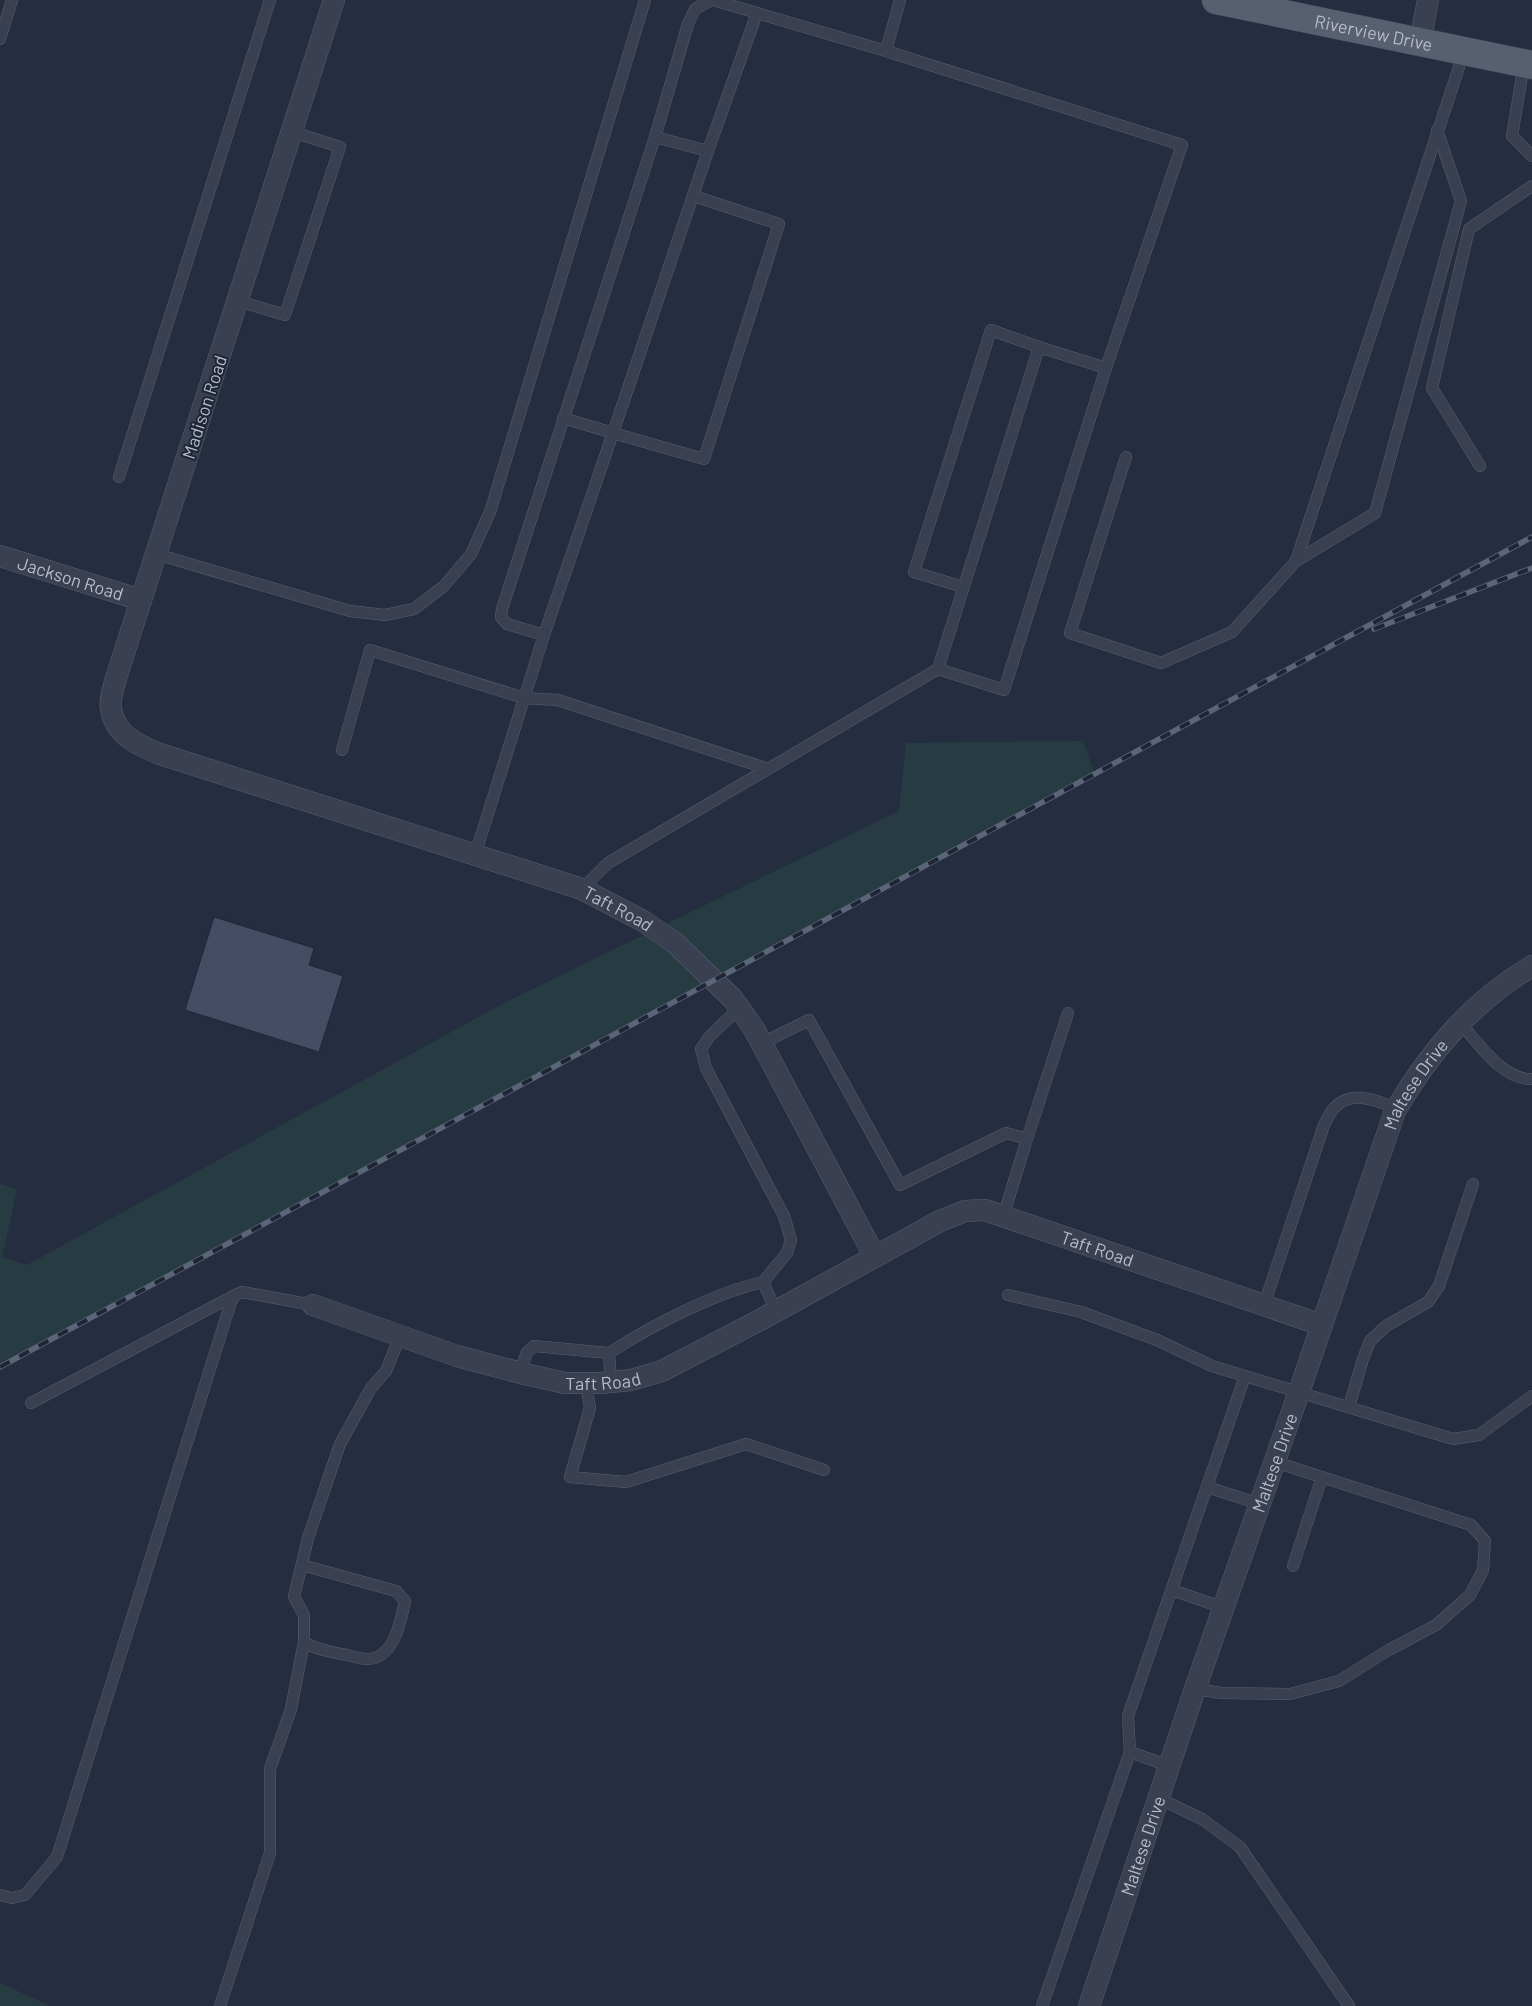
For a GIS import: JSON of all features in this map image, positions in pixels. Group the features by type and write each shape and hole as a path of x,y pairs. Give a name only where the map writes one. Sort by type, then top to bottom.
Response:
{"main road":[{"name":"Riverview Drive","path":"1216,0 1528,65"}],"street":[{"name":"Madison Road","path":"199,767 157,753 135,743 118,728 110,708 116,678 334,0"},
{"path":"1420,42 1428,0"},
{"name":"Jackson Road","path":"0,556 141,600"},
{"name":"Taft Road","path":"199,767 582,889 643,921 675,943 715,980 739,1008 762,1043 875,1257"},
{"name":"Maltese Drive","path":"1089,2006 1195,1689 1300,1392 1381,1149 1397,1108 1417,1074 1444,1038 1507,981 1532,966"},
{"name":"Taft Road","path":"313,1305 457,1356 520,1373 565,1383 631,1380 662,1371 940,1221 965,1211 985,1210 1322,1325"}],"lane":[{"path":"0,39 12,0"},
{"path":"119,477 270,0"},
{"path":"156,554 350,611 385,614 414,609 444,586 471,554 490,512 645,0"},
{"path":"544,635 507,624 501,616 502,609 655,137 688,24 695,9 712,0 886,51 1182,145 1106,368 1004,690 938,669"},
{"path":"886,51 900,0"},
{"path":"475,855 544,635 708,151 757,13"},
{"path":"1296,561 1464,52"},
{"path":"1528,65 1512,136 1532,156"},
{"path":"1126,457 1070,633 1161,663 1232,632 1296,561 1375,513 1461,201 1437,130"},
{"path":"238,301 285,315 340,147 293,132"},
{"path":"655,137 708,151"},
{"path":"1480,466 1432,388 1469,229 1532,186"},
{"path":"563,418 704,459 778,224 694,196"},
{"path":"963,587 914,572 991,330 1106,368"},
{"path":"582,889 608,863 938,669 1039,347"},
{"path":"342,750 370,650 524,698 558,700 768,769"},
{"path":"520,1373 527,1352 534,1346 609,1353 671,1318 739,1287 763,1282 787,1253 791,1240 784,1216 706,1068 701,1049 709,1037 739,1008"},
{"path":"1003,1216 1068,1014"},
{"path":"762,1043 809,1020 900,1185 1006,1133 1027,1139"},
{"path":"1460,1023 1506,1073 1518,1078 1532,1079"},
{"path":"1264,1305 1324,1125 1334,1108 1346,1100 1364,1096 1397,1108"},
{"path":"1349,1408 1370,1341 1386,1326 1428,1302 1439,1286 1473,1184"},
{"path":"763,1282 776,1311"},
{"path":"31,1403 242,1292 313,1305"},
{"path":"1008,1294 1081,1312 1157,1340 1212,1366 1454,1439 1479,1436 1532,1396"},
{"path":"0,1895 12,1898 25,1894 57,1857 198,1405 231,1302 235,1295"},
{"path":"220,2006 270,1853 270,1770 291,1709 304,1642 304,1614 294,1597 308,1538 340,1444 371,1388 386,1371 400,1336"},
{"path":"609,1353 611,1382"},
{"path":"1042,2006 1130,1752 1128,1716 1245,1376"},
{"path":"586,1382 590,1408 570,1477 626,1482 746,1444 824,1470"},
{"path":"1195,1689 1222,1694 1290,1694 1339,1681 1387,1651 1436,1624 1470,1594 1483,1570 1485,1541 1471,1525 1275,1462"},
{"path":"1293,1566 1322,1477"},
{"path":"1207,1487 1260,1504"},
{"path":"302,1565 396,1591 405,1601 394,1639 387,1649 376,1658 367,1659 323,1650 304,1642"},
{"path":"1172,1590 1224,1608"},
{"path":"1130,1752 1169,1766"},
{"path":"1158,1798 1202,1819 1240,1847 1348,2006"}],"green space":[{"path":"1083,741 1095,775 0,1370 0,1184 17,1189 2,1257 27,1265 506,1002 899,811 906,743"},
{"path":"0,1983 50,2006 0,2006"}],"building":[{"path":"214,917 314,948 309,965 343,976 319,1052 185,1010"}],"railway":[{"path":"0,1367 1532,537"},
{"path":"1374,629 1532,568"}]}
